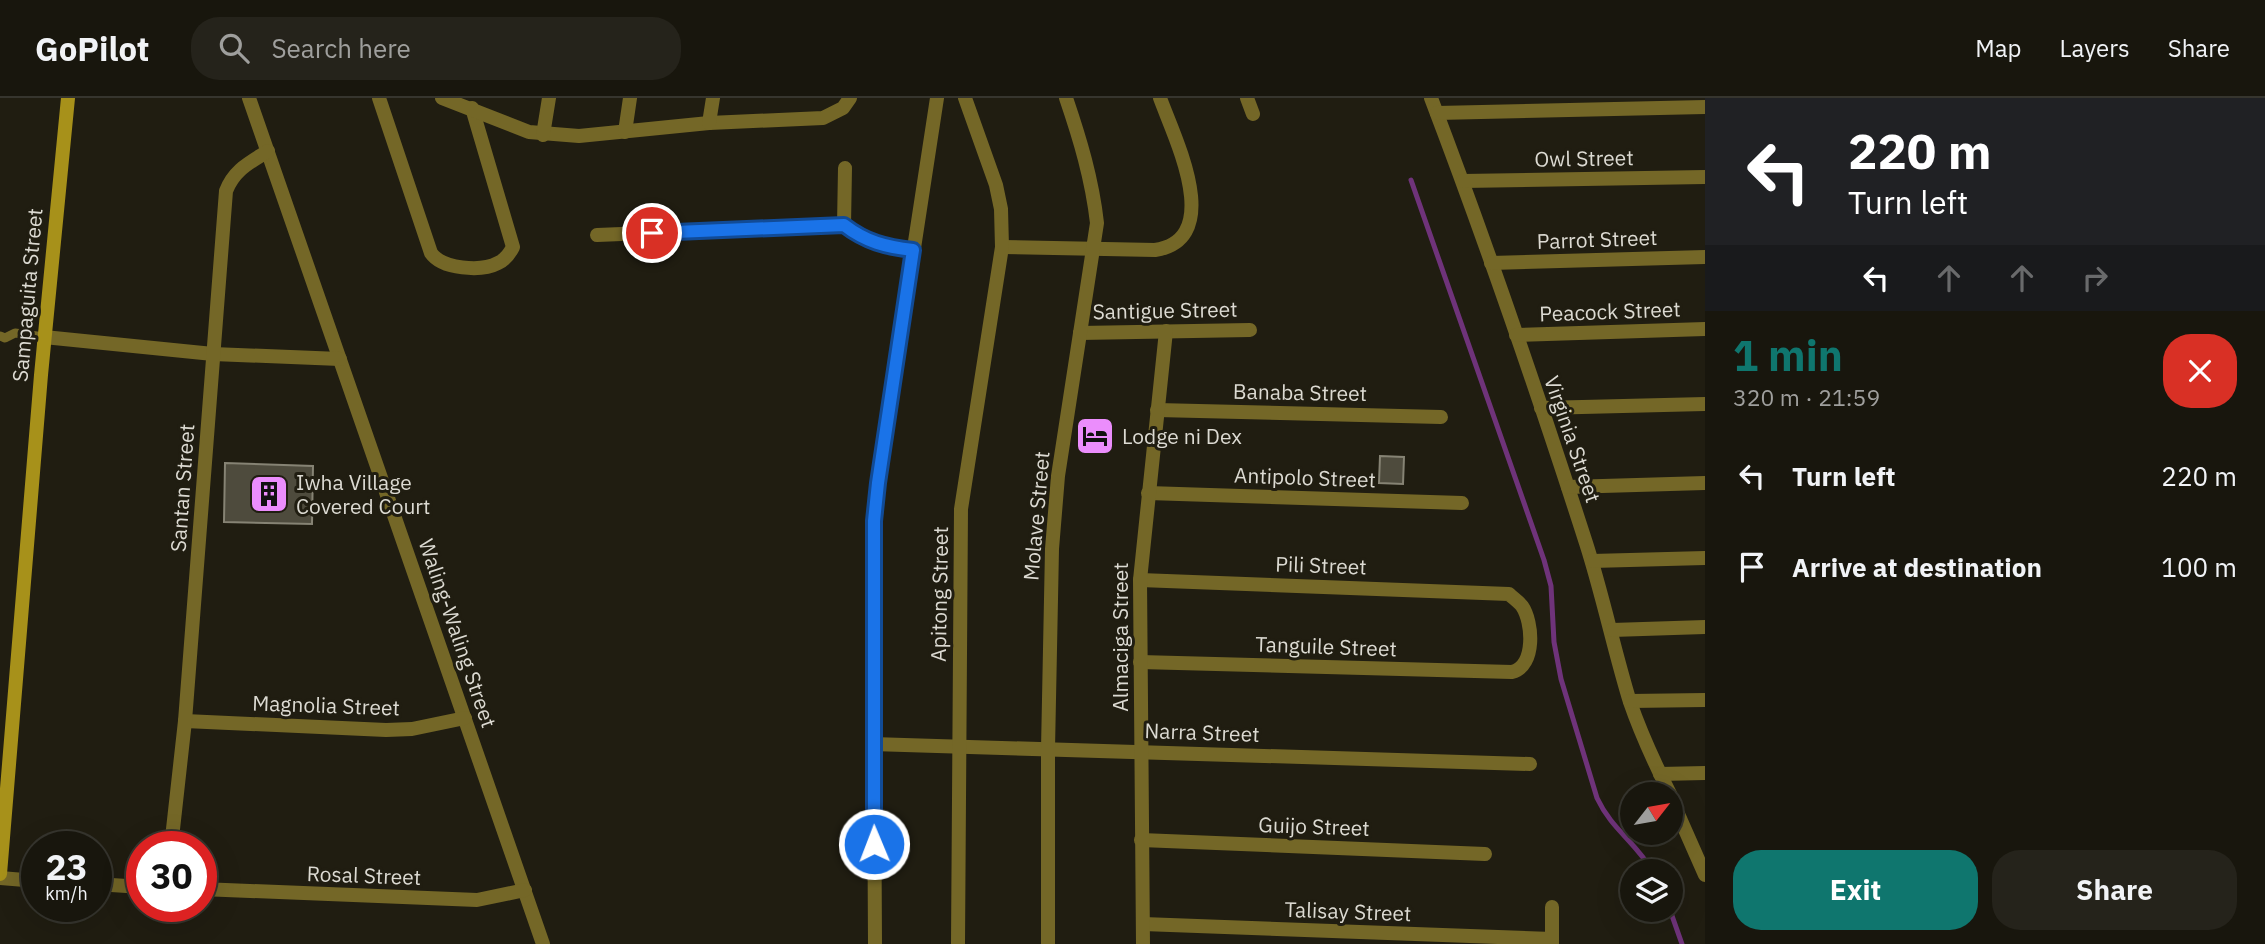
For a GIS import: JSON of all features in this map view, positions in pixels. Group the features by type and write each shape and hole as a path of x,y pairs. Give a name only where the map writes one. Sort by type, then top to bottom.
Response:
{"street":[{"name":"Sampaguita Street","path":"0,876 44,337 68,98"},
{"name":"Waling-Waling Street","path":"249,98 543,944"},
{"path":"379,98 431,253 438,261 454,267 491,265 505,258 513,247 472,108"},
{"path":"442,98 472,108 509,126 543,135 579,136 709,123 823,118 843,108 850,98"},
{"path":"543,135 548,98"},
{"path":"625,132 630,98"},
{"path":"709,123 713,98"},
{"path":"875,944 874,521 937,98"},
{"name":"Apitong Street","path":"958,944 961,509 1002,247 996,185 965,98"},
{"name":"Molave Street","path":"1048,944 1048,749 1054,525 1058,476 1097,223 1086,159 1066,98"},
{"path":"1002,247 1165,249 1174,244 1190,223 1193,205 1191,184 1160,98"},
{"path":"1247,98 1253,114"},
{"name":"Virginia Street","path":"1431,98 1463,181 1568,487 1612,630 1630,701 1664,782"},
{"path":"1437,113 1705,107"},
{"name":"Santan Street","path":"173,831 185,721 226,191 230,179 239,168 268,151"},
{"path":"844,225 845,168"},
{"name":"Owl Street","path":"1463,181 1705,177"},
{"path":"597,235 844,225 866,241 913,250"},
{"name":"Parrot Street","path":"1491,264 1705,257"},
{"name":"Peacock Street","path":"1516,335 1705,329"},
{"name":"Santigue Street","path":"1080,333 1250,330"},
{"name":"Almaciga Street","path":"1143,944 1140,580 1166,331"},
{"path":"44,337 213,354 340,359"},
{"path":"1541,408 1705,404"},
{"name":"Banaba Street","path":"1157,410 1441,416"},
{"path":"1568,487 1705,483"},
{"name":"Antipolo Street","path":"1148,493 1462,503"},
{"path":"1592,561 1705,558"},
{"name":"Pili Street","path":"1140,580 1509,594 1526,616 1529,657 1519,671 1511,673"},
{"path":"1612,630 1705,627"},
{"name":"Tanguile Street","path":"1140,662 1511,673"},
{"path":"1630,701 1705,699"},
{"name":"Magnolia Street","path":"185,721 386,730 412,729 465,718"},
{"name":"Narra Street","path":"873,744 1530,764"},
{"path":"1660,774 1705,773"},
{"name":"Virginia Street","path":"1684,820 1699,845 1705,875"},
{"name":"Guijo Street","path":"1141,840 1485,854"},
{"path":"0,876 21,879"},
{"name":"Rosal Street","path":"217,891 477,900 525,890"},
{"path":"1552,906 1552,941"},
{"name":"Talisay Street","path":"1143,924 1552,941"}],"lane":[{"path":"0,336 5,338 15,333 44,337"}],"building":[{"path":"1380,456 1404,457 1403,484 1379,483"},
{"name":"Iwha Village Covered Court","path":"225,463 313,466 312,524 224,522"}],"waterway":[{"path":"1411,180 1544,560 1551,586 1554,642 1561,679 1597,798 1610,819 1644,859"},
{"path":"1674,922 1682,944"}],"place":[{"name":"Lodge ni Dex","path":"1095,436"},
{"name":"Iwha Village Covered Court","path":"269,494"}],"route":[{"path":"652,233 844,225 866,241 913,250 874,521 874,844"}]}
